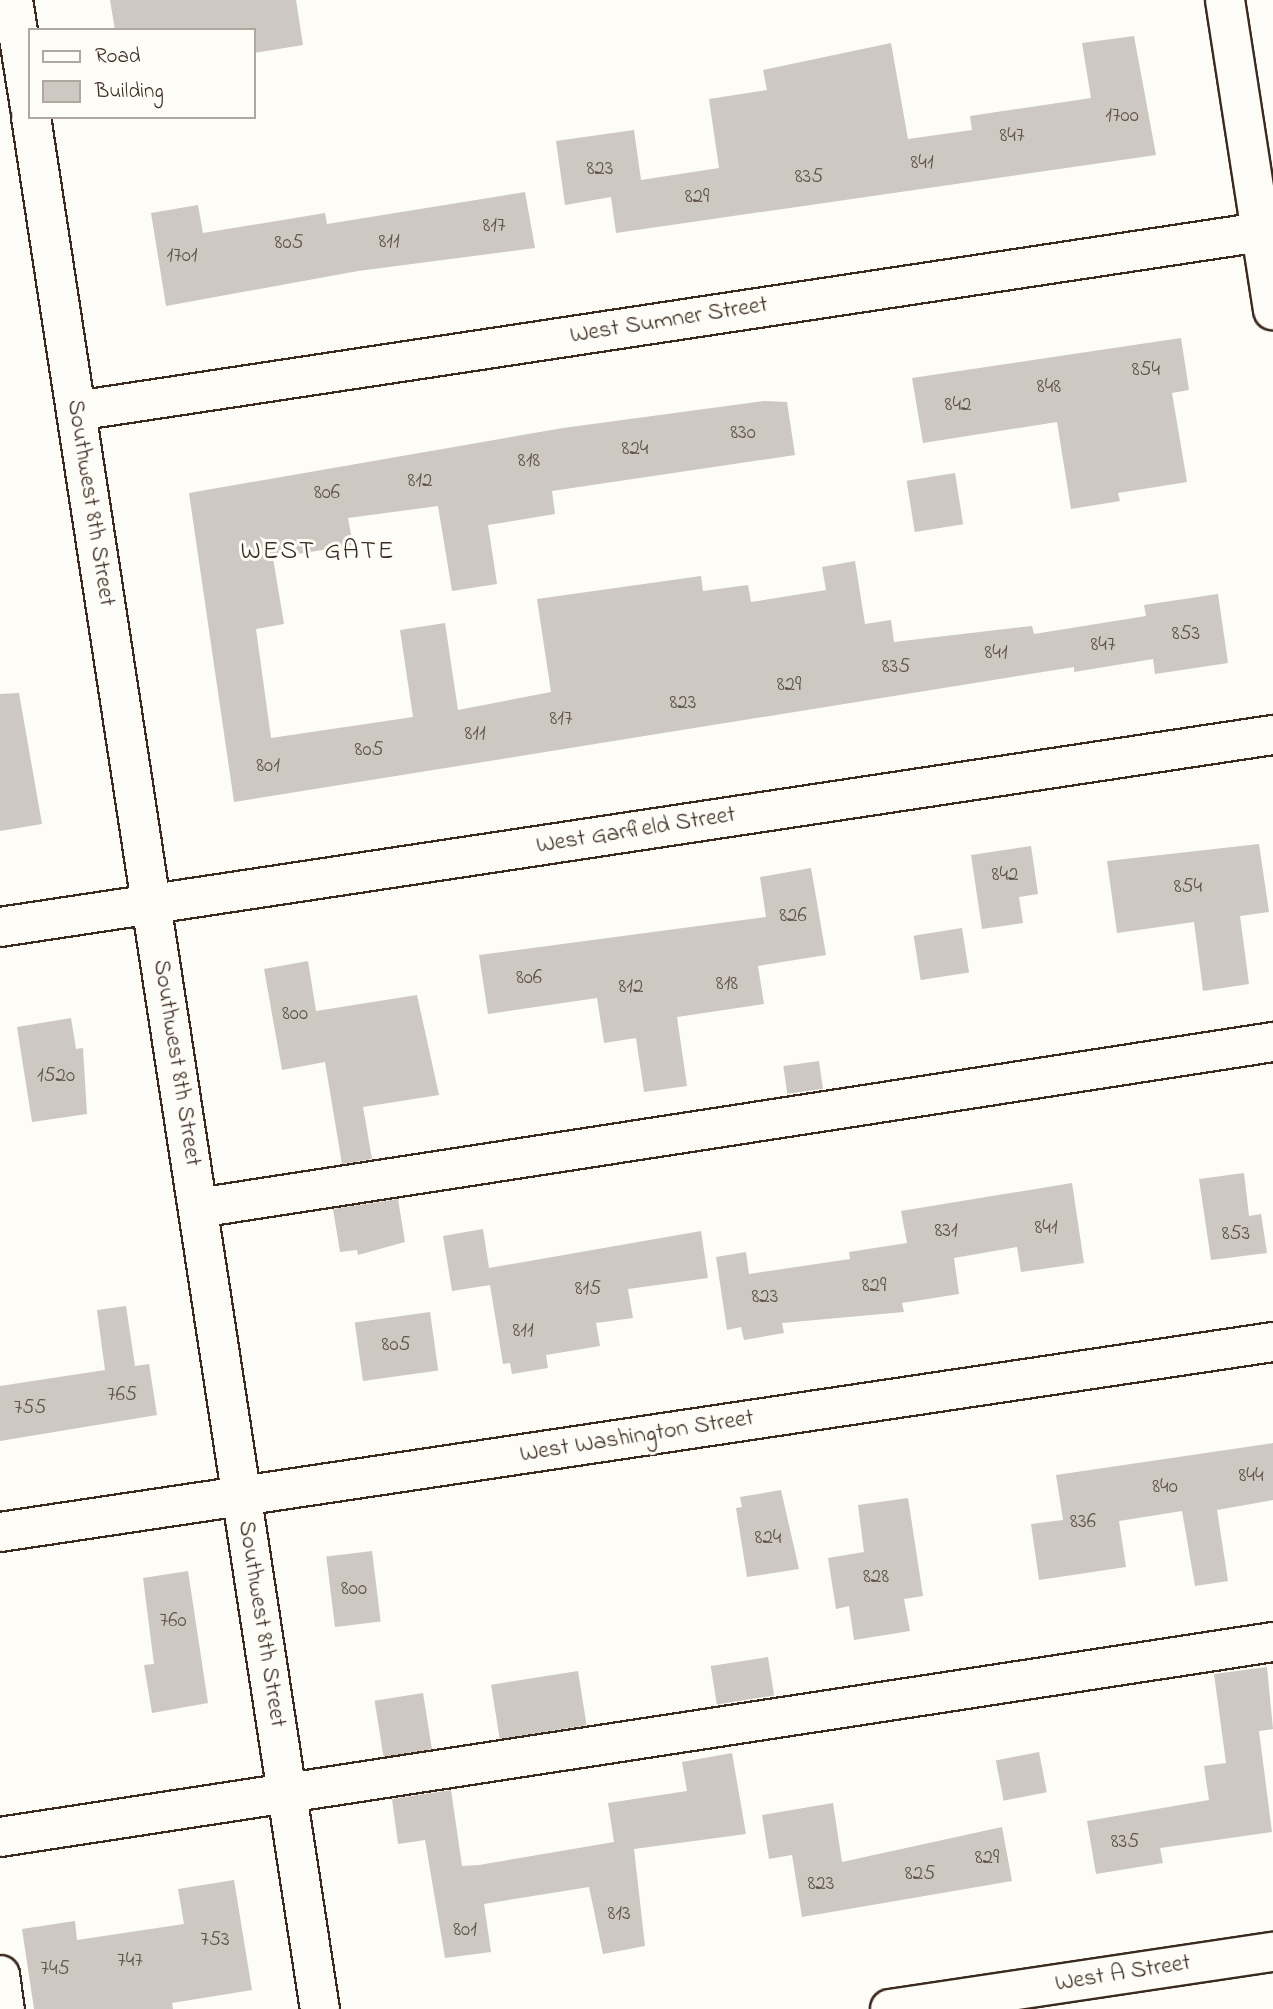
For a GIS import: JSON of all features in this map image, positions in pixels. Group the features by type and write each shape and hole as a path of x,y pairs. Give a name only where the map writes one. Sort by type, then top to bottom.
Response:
{"street":[{"path":"13,0 28,94"},
{"path":"1225,0 1273,310"},
{"name":"Southwest 8th Street","path":"31,119 320,2009"},
{"name":"West Sumner Street","path":"76,411 1261,232"},
{"name":"West Garfield Street","path":"0,927 1273,735"},
{"path":"198,1208 1273,1042"},
{"name":"West Washington Street","path":"0,1532 1273,1342"},
{"path":"0,1837 1273,1642"},
{"name":"West A Street","path":"890,2009 1273,1952"},
{"path":"0,1975 5,2009"}],"building":[{"path":"110,0 296,0 303,45 256,53 256,28 115,28"},
{"path":"1134,36 1156,155 616,233 611,197 565,205 556,141 634,130 641,180 719,168 709,99 767,90 763,70 891,43 908,139 972,130 970,116 1091,98 1082,43"},
{"path":"525,192 535,248 358,271 166,306 151,213 198,205 203,233 325,213 327,224"},
{"path":"1181,338 1189,390 1172,393 1187,482 1118,493 1120,501 1071,509 1057,422 923,443 912,378"},
{"path":"764,401 787,402 795,455 552,491 555,514 488,525 497,584 452,591 438,506 348,518 353,545 273,558 284,624 256,629 271,738 413,717 400,630 445,623 458,710 551,692 537,599 701,576 703,591 748,585 751,602 826,590 822,567 855,561 865,624 891,620 894,642 1032,626 1034,634 1146,616 1144,605 1218,594 1228,663 1155,674 1153,659 1074,672 1074,667 234,802 189,493 563,428"},
{"path":"955,473 963,524 915,532 907,481"},
{"path":"19,693 42,824 0,831 0,694"},
{"path":"1259,844 1269,912 1240,916 1249,984 1203,991 1194,922 1117,933 1107,861"},
{"path":"1031,846 1038,894 1019,897 1023,923 982,929 971,855"},
{"path":"811,868 826,955 758,966 764,1004 677,1017 687,1086 644,1092 636,1038 604,1043 597,998 488,1014 479,955 766,917 760,877"},
{"path":"962,928 969,972 921,980 914,936"},
{"path":"308,961 316,1011 417,995 439,1095 363,1107 372,1159 342,1164 325,1062 282,1070 264,969"},
{"path":"71,1018 76,1049 83,1048 87,1114 32,1122 17,1027"},
{"path":"819,1061 823,1089 787,1094 783,1066"},
{"path":"1244,1173 1249,1216 1261,1214 1267,1253 1211,1260 1199,1179"},
{"path":"1072,1183 1084,1263 1021,1272 1017,1247 954,1258 959,1294 902,1303 904,1312 782,1323 784,1333 744,1340 741,1327 727,1330 716,1257 746,1252 749,1274 850,1259 849,1252 907,1243 901,1211"},
{"path":"398,1199 405,1242 358,1255 357,1250 340,1252 333,1209"},
{"path":"483,1229 489,1268 701,1231 708,1278 628,1289 633,1318 596,1323 600,1346 546,1355 548,1368 512,1374 510,1363 503,1364 490,1285 452,1291 443,1236"},
{"path":"126,1306 135,1366 149,1364 157,1415 0,1441 0,1386 105,1370 97,1310"},
{"path":"430,1312 438,1370 363,1381 355,1323"},
{"path":"1273,1443 1273,1500 1217,1510 1228,1581 1195,1586 1182,1511 1119,1521 1126,1567 1039,1580 1031,1524 1063,1520 1056,1475"},
{"path":"781,1490 799,1569 747,1577 736,1508 742,1507 740,1497"},
{"path":"908,1498 923,1596 904,1599 910,1631 854,1640 849,1606 836,1609 828,1558 864,1552 858,1505"},
{"path":"372,1551 381,1621 335,1627 326,1557"},
{"path":"188,1571 208,1703 152,1713 144,1665 154,1664 143,1578"},
{"path":"768,1657 774,1696 717,1705 711,1666"},
{"path":"1267,1667 1273,1729 1259,1731 1272,1832 1160,1848 1163,1863 1096,1874 1087,1821 1209,1800 1204,1766 1226,1763 1214,1674"},
{"path":"578,1671 587,1725 500,1739 491,1685"},
{"path":"423,1693 432,1749 384,1757 375,1701"},
{"path":"1039,1752 1047,1792 1004,1801 996,1760"},
{"path":"732,1753 746,1834 634,1849 645,1946 603,1954 589,1887 484,1904 491,1952 445,1958 425,1840 398,1844 392,1799 451,1790 462,1866 479,1865 614,1842 608,1803 687,1791 682,1762"},
{"path":"833,1803 842,1862 1002,1827 1012,1881 802,1917 792,1855 769,1859 762,1815"},
{"path":"234,1880 252,1990 172,2003 173,2009 34,2009 22,1929 75,1921 77,1940 184,1924 178,1889"}],"district":[{"name":"WEST GATE","path":"318,553"}]}
